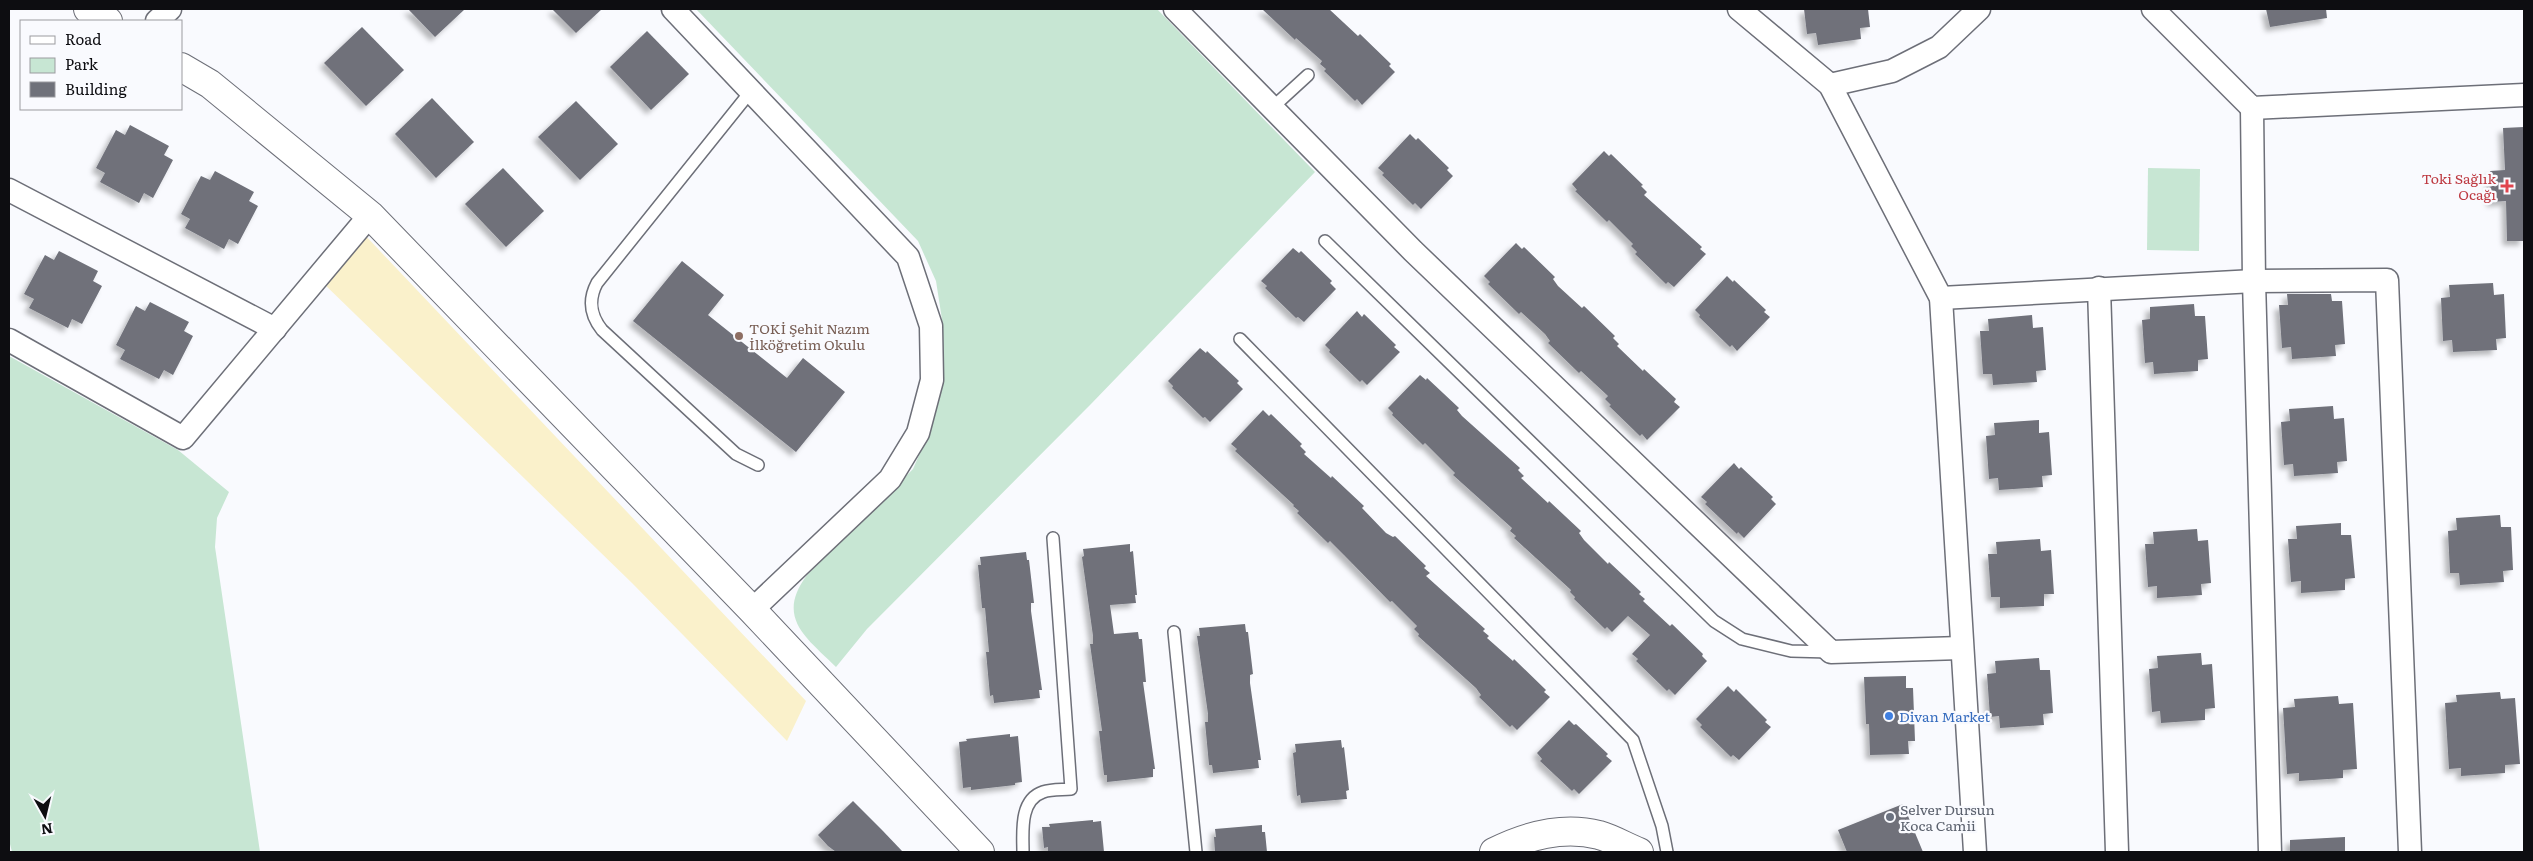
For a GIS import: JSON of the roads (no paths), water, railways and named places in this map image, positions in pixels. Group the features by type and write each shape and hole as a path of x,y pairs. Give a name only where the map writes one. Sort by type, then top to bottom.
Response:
{"street":[{"path":"88,9 106,20"},
{"path":"158,20 170,9"},
{"path":"673,9 908,257 931,326 932,380 918,433 890,479 752,610"},
{"path":"1175,9 1420,258 1831,652 1962,648"},
{"path":"1739,9 1830,85 1941,298 1974,852"},
{"path":"1830,85 1892,70 1908,63 1939,47 1979,9"},
{"path":"2153,9 2252,108 2254,281 2270,852"},
{"path":"182,68 210,84 370,215 752,610 980,852"},
{"path":"2252,108 2524,95"},
{"path":"9,190 275,330"},
{"path":"9,340 183,438 370,215"},
{"path":"1941,298 2254,281 2386,280 2410,852"},
{"path":"2099,288 2117,852"},
{"path":"1494,852 1511,844 1554,832 1599,835 1639,852"}],"lane":[{"path":"1272,108 1308,75"},
{"path":"751,91 597,282 593,290 591,308 597,324 602,330 736,454 758,465"},
{"path":"1325,241 1714,621 1742,639 1791,651 1831,652"},
{"path":"1240,339 1633,740 1662,826 1667,852"},
{"path":"1023,852 1024,819 1031,801 1043,792 1071,789 1053,538"},
{"path":"1174,632 1196,852"}],"place":[{"name":"Toki Sağlık Ocağı","path":"2507,186"},
{"name":"TOKİ Şehit Nazım İlköğretim Okulu","path":"739,336"},
{"name":"Divan Market","path":"1889,716"},
{"name":"Selver Dursun Koca Camii","path":"1890,817"}]}
